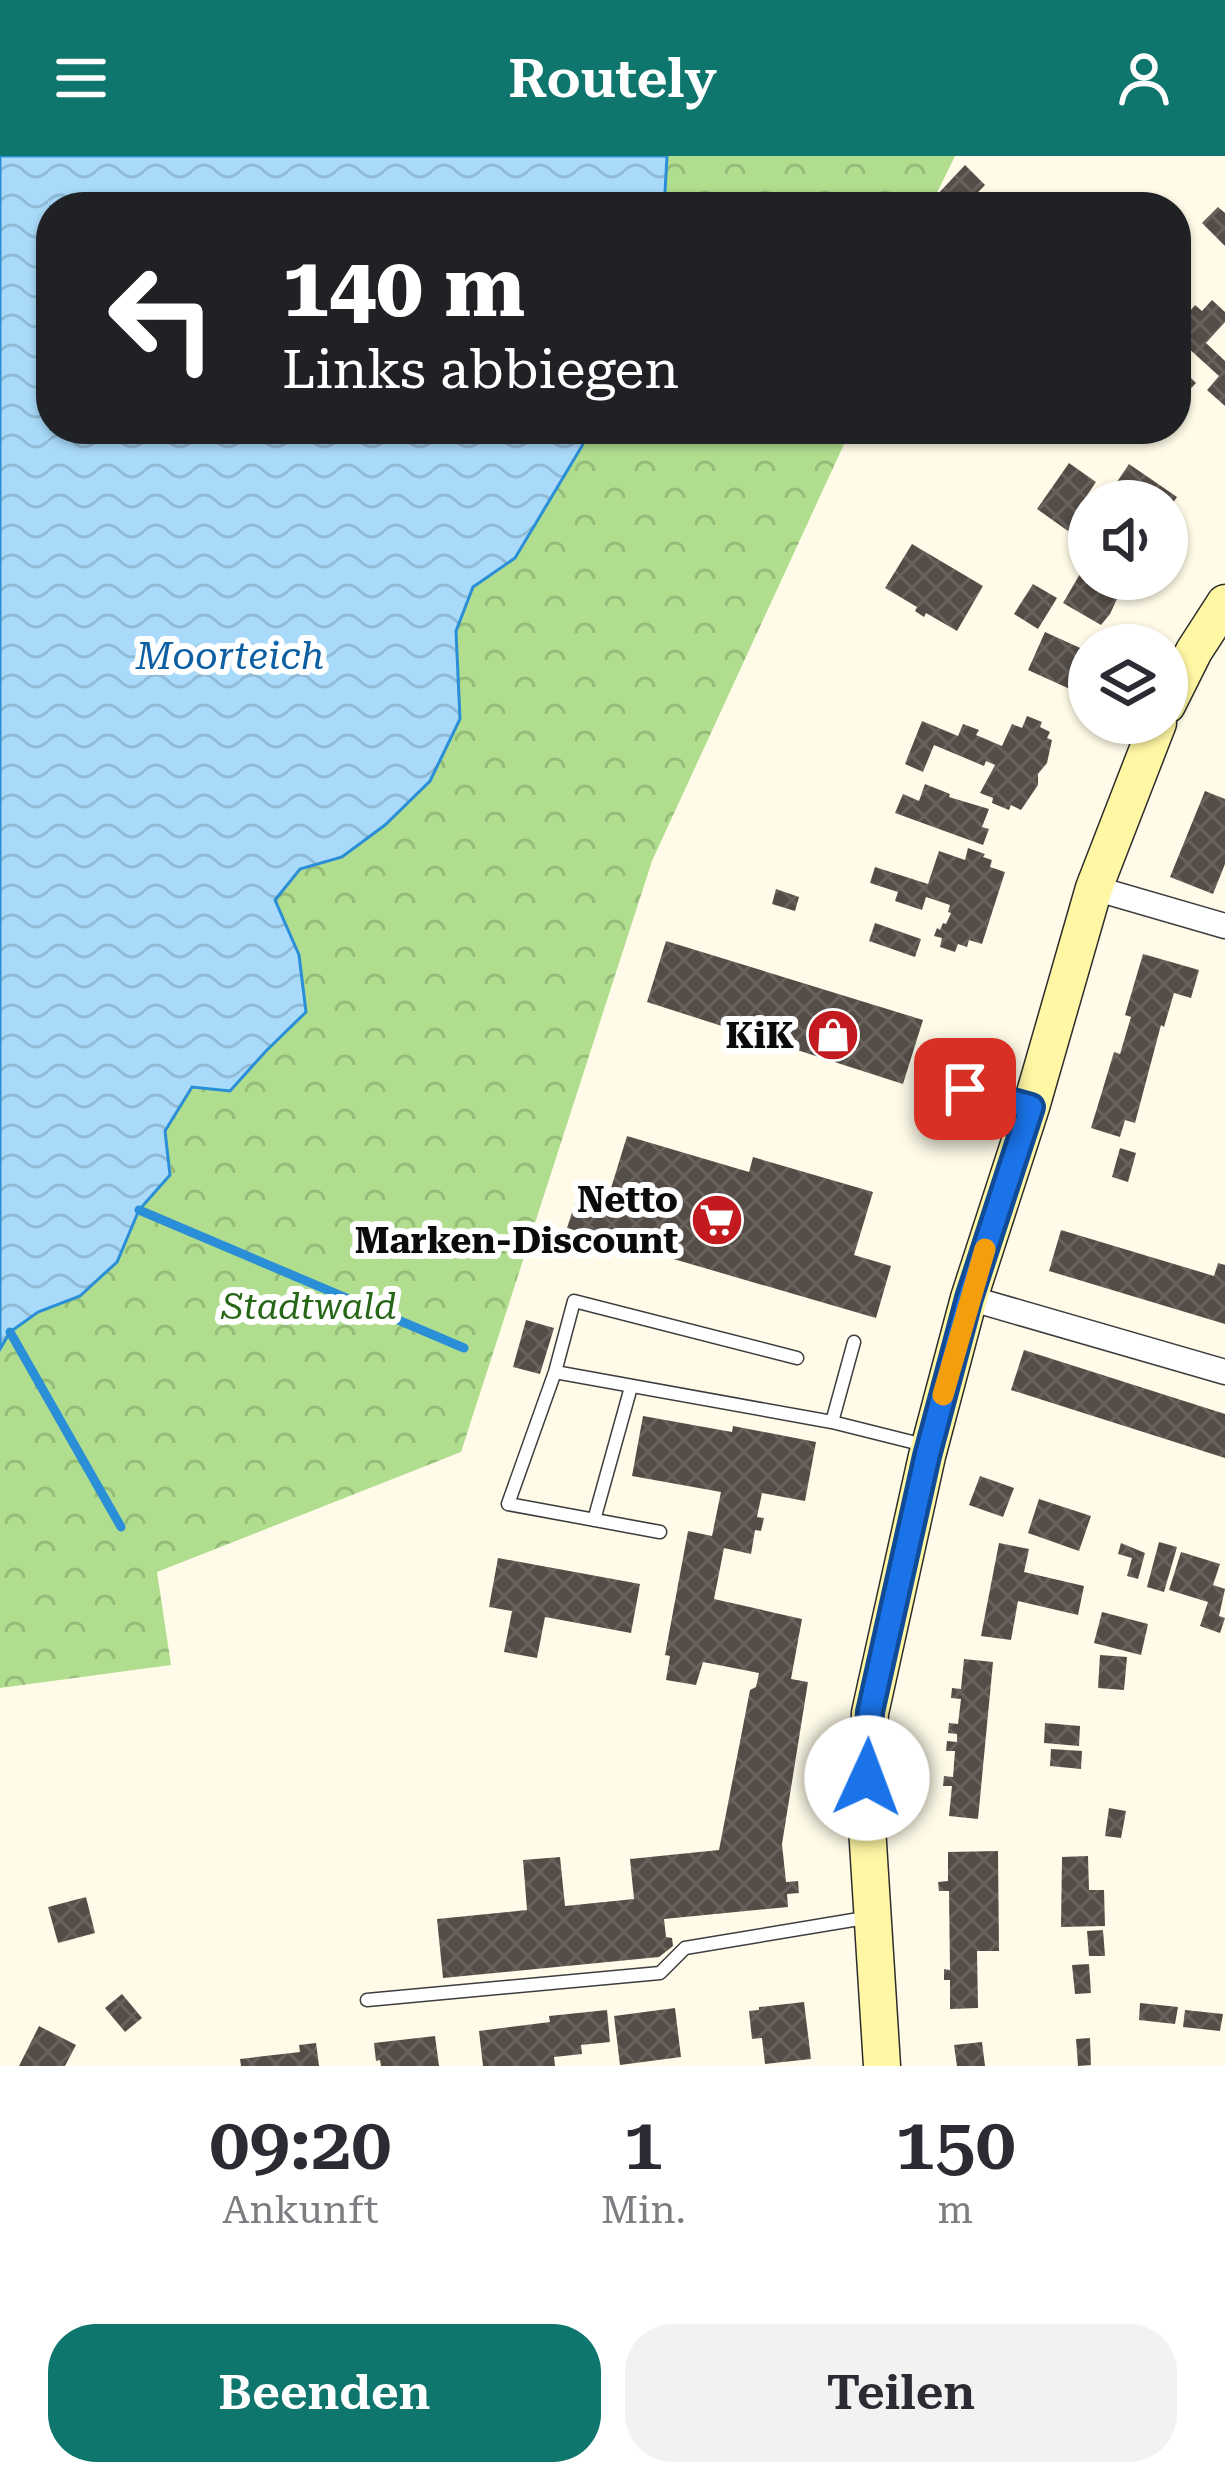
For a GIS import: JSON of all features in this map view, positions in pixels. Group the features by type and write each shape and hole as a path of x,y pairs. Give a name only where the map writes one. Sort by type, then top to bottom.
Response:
{"main road":[{"path":"1188,663 1225,603"},
{"path":"882,2066 866,1811 870,1712 929,1446 969,1298 1031,1107 1094,888 1150,744"}],"street":[{"path":"1094,888 1225,926"},
{"path":"969,1298 1225,1372"}],"lane":[{"path":"965,1089 1031,1107"},
{"path":"660,1532 508,1504 555,1372 574,1300 797,1358"},
{"path":"832,1422 854,1342"},
{"path":"555,1372 832,1422 929,1446"},
{"path":"594,1520 631,1387"},
{"path":"367,2000 660,1973 685,1948 872,1917"}],"green space":[{"path":"667,156 955,156 937,192 665,192"},
{"name":"Stadtwald","path":"844,444 652,861 461,1452 157,1572 171,1665 0,1688 0,1349 10,1332 38,1312 80,1296 117,1262 139,1210 170,1176 165,1131 193,1086 230,1091 266,1051 299,955 274,900 300,869 342,856 460,719 456,631 473,587 515,558 582,446"}],"water":[{"name":"Moorteich","path":"0,156 667,156 665,192 36,192 36,444 583,444 515,558 473,587 456,631 460,719 430,781 385,825 342,857 300,869 275,900 299,955 306,1012 230,1091 192,1087 165,1131 170,1175 139,1210 117,1262 80,1296 38,1312 10,1332 0,1349"}],"building":[{"path":"965,165 985,185 978,192 940,192"},
{"path":"1218,207 1225,213 1225,246 1202,223"},
{"path":"1212,300 1225,312 1225,322 1206,343 1225,361 1225,406 1207,390 1219,376 1191,351 1191,310 1195,305 1202,311"},
{"path":"1069,463 1093,480 1068,480 1068,531 1037,509"},
{"path":"1129,464 1152,480 1118,480"},
{"path":"912,544 983,586 957,631 926,613 924,617 915,611 917,607 885,588"},
{"path":"1033,584 1057,598 1038,629 1014,614"},
{"path":"1068,594 1068,600 1116,600 1102,624 1063,603"},
{"path":"1045,632 1068,642 1068,688 1028,670"},
{"path":"1027,716 1042,722 1040,727 1050,732 1047,738 1052,740 1038,785 1021,810 992,803 993,798 980,793 995,765 986,761 984,766 934,745 923,772 905,764 922,721 958,736 963,724 1002,746 1012,724 1022,728"},
{"path":"925,784 989,809 982,827 989,829 983,845 895,813 903,794 919,801"},
{"path":"1205,791 1225,799 1225,864 1213,894 1170,877"},
{"path":"968,848 985,854 992,860 990,867 1005,872 982,944 969,940 967,947 958,944 955,952 940,947 942,938 934,936 946,924 950,905 926,897 922,910 895,901 898,892 870,883 875,867 928,884 939,851 965,860"},
{"path":"776,889 799,897 795,911 772,904"},
{"path":"875,923 921,939 915,957 869,941"},
{"path":"666,941 923,1020 903,1084 647,1002"},
{"path":"1143,954 1199,970 1191,998 1174,993 1135,1123 1125,1120 1120,1137 1091,1128 1114,1052 1120,1054 1131,1017 1125,1015"},
{"name":"Netto Marken-Discount","path":"627,1136 749,1172 753,1157 873,1192 854,1255 891,1266 876,1318 567,1228 575,1203 604,1211"},
{"path":"1120,1148 1136,1153 1128,1182 1112,1177"},
{"path":"1061,1230 1214,1276 1218,1263 1225,1265 1225,1324 1049,1271"},
{"path":"526,1320 554,1328 540,1374 513,1367"},
{"path":"1024,1350 1225,1414 1225,1458 1011,1390"},
{"path":"643,1416 816,1442 805,1501 762,1493 757,1517 764,1518 761,1531 755,1530 751,1554 724,1548 714,1599 802,1619 791,1679 808,1682 782,1844 786,1882 798,1881 799,1893 787,1894 788,1907 664,1919 666,1937 672,1938 673,1946 659,1957 443,1978 437,1919 527,1910 523,1860 560,1857 565,1906 634,1899 630,1859 719,1850 750,1690 756,1687 759,1673 703,1662 696,1685 666,1680 670,1656 665,1655 688,1531 712,1536 721,1492 632,1476"},
{"path":"980,1476 1014,1488 1003,1517 969,1505"},
{"path":"1039,1499 1091,1516 1079,1551 1028,1533"},
{"path":"1159,1542 1177,1547 1164,1592 1147,1587"},
{"path":"999,1543 1029,1549 1024,1572 1084,1586 1078,1615 1018,1601 1011,1640 981,1636"},
{"path":"1121,1543 1145,1553 1138,1579 1127,1576 1132,1558 1118,1554"},
{"path":"1181,1552 1220,1564 1213,1585 1225,1589 1220,1633 1200,1626 1208,1602 1169,1590"},
{"path":"498,1558 640,1584 631,1633 545,1617 537,1658 504,1652 512,1611 489,1607"},
{"path":"1102,1612 1148,1624 1141,1655 1094,1643"},
{"path":"1100,1655 1127,1657 1124,1690 1098,1688"},
{"path":"964,1659 993,1662 978,1819 949,1816 952,1786 943,1786 944,1776 953,1777 955,1751 946,1751 947,1741 957,1742 957,1734 948,1733 949,1723 958,1724 961,1699 951,1698 952,1688 961,1689"},
{"path":"1045,1723 1080,1726 1079,1746 1044,1743"},
{"path":"1051,1749 1082,1751 1081,1769 1050,1766"},
{"path":"1109,1808 1126,1811 1121,1838 1105,1836"},
{"path":"998,1851 999,1951 977,1951 978,2008 950,2009 950,1980 944,1980 944,1969 950,1970 949,1891 939,1891 938,1882 948,1881 948,1852"},
{"path":"1088,1856 1089,1890 1104,1890 1105,1926 1061,1927 1062,1857"},
{"path":"86,1897 95,1933 58,1943 48,1907"},
{"path":"1103,1930 1105,1956 1089,1956 1087,1931"},
{"path":"1089,1964 1091,1993 1075,1994 1072,1965"},
{"path":"122,1994 142,2018 125,2032 105,2008"},
{"path":"804,2002 811,2059 765,2064 762,2038 752,2039 749,2011"},
{"path":"1140,2003 1178,2007 1175,2024 1139,2020"},
{"path":"675,2008 681,2057 620,2065 614,2016"},
{"path":"607,2010 610,2042 581,2045 582,2054 554,2057 555,2066 483,2066 479,2031"},
{"path":"1185,2010 1223,2014 1220,2031 1183,2027"},
{"path":"39,2026 76,2045 65,2066 19,2066"},
{"path":"435,2036 439,2066 381,2066 376,2061 374,2043"},
{"path":"1090,2038 1091,2065 1078,2066 1076,2039"},
{"path":"982,2042 985,2066 957,2066 954,2045"},
{"path":"316,2043 319,2066 241,2066 240,2059 300,2052 299,2045"}],"waterway":[{"path":"139,1210 464,1348"},
{"path":"10,1332 121,1527"}],"slow traffic":[{"path":"943,1395 985,1249"}],"place":[{"name":"KiK","path":"833,1035"},
{"name":"Netto Marken-Discount","path":"717,1220"}],"route":[{"path":"867,1778 870,1712 927,1456 969,1298 1031,1107 965,1089"}]}
